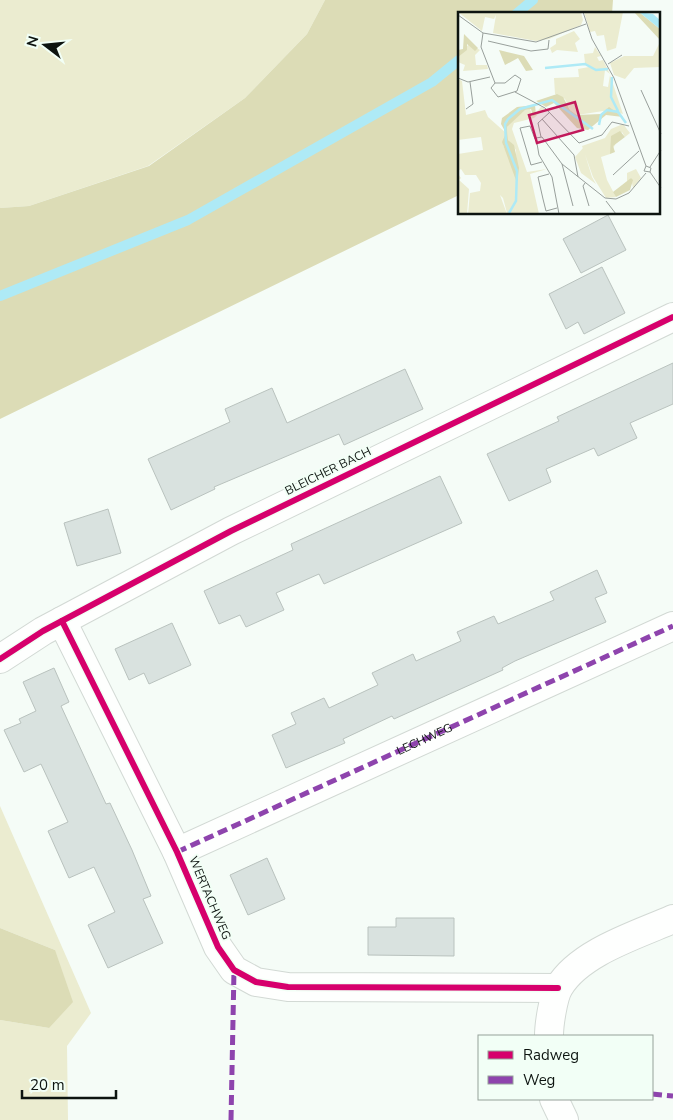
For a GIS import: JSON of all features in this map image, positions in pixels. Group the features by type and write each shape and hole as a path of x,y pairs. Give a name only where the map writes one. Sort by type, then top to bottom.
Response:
{"street":[{"name":"BLEICHER BACH","path":"0,659 62,621 231,530 673,317"},
{"name":"WERTACHWEG","path":"62,621 177,852 218,947 234,970 256,982 288,987 558,988"},
{"name":"LECHWEG","path":"177,852 673,626"},
{"path":"549,1035 558,988 575,968 608,947 673,920"}],"green space":[{"path":"0,0 325,0 307,34 245,98 148,166 29,206 0,208"},
{"path":"325,0 613,0 612,12 458,12 458,195 0,419 0,208 29,206 149,166 245,98 307,34"},
{"path":"0,806 91,1013 67,1046 68,1120 0,1120 0,1020 49,1028 55,950 0,928"},
{"path":"0,928 55,950 73,1002 49,1028 0,1020"}],"building":[{"path":"608,215 626,250 581,273 563,239"},
{"path":"602,267 625,313 584,334 578,322 566,329 549,294"},
{"path":"673,363 673,404 630,423 637,438 598,456 594,448 546,469 551,482 509,501 487,454 559,421 557,417"},
{"path":"405,369 423,409 344,445 339,434 214,487 215,489 171,510 148,459 230,422 225,409 272,388 287,423"},
{"path":"440,476 462,523 324,584 319,574 276,593 284,610 246,627 240,615 219,624 204,591 293,550 291,544"},
{"path":"108,509 121,553 77,566 64,523"},
{"path":"597,570 607,593 595,598 606,622 515,661 502,668 503,670 394,719 392,716 343,739 345,743 286,768 272,735 296,724 291,713 324,698 329,708 378,685 372,673 413,654 416,661 461,641 457,632 494,616 498,624 554,600 550,592"},
{"path":"172,623 191,665 149,684 144,673 129,680 115,649"},
{"path":"54,668 69,702 61,706 106,804 110,803 132,850 151,896 143,899 163,943 108,968 88,925 115,912 94,867 69,878 48,831 68,822 41,764 24,772 4,730 21,723 19,719 36,711 23,682"},
{"path":"267,858 285,899 248,915 230,875"},
{"path":"396,918 454,918 454,956 368,955 368,927 396,927"}],"waterway":[{"name":"BLEICHER BACH","path":"518,12 533,0"},
{"name":"BLEICHER BACH","path":"0,296 188,220 432,82 458,61"}],"marked path":[{"path":"177,852 673,626"},
{"path":"231,1120 234,970"},
{"path":"653,1094 673,1096"}],"cycle path":[{"path":"0,659 43,631 231,531 673,317"},
{"path":"62,621 177,852 218,947 234,970 256,982 288,987 558,988"}]}
